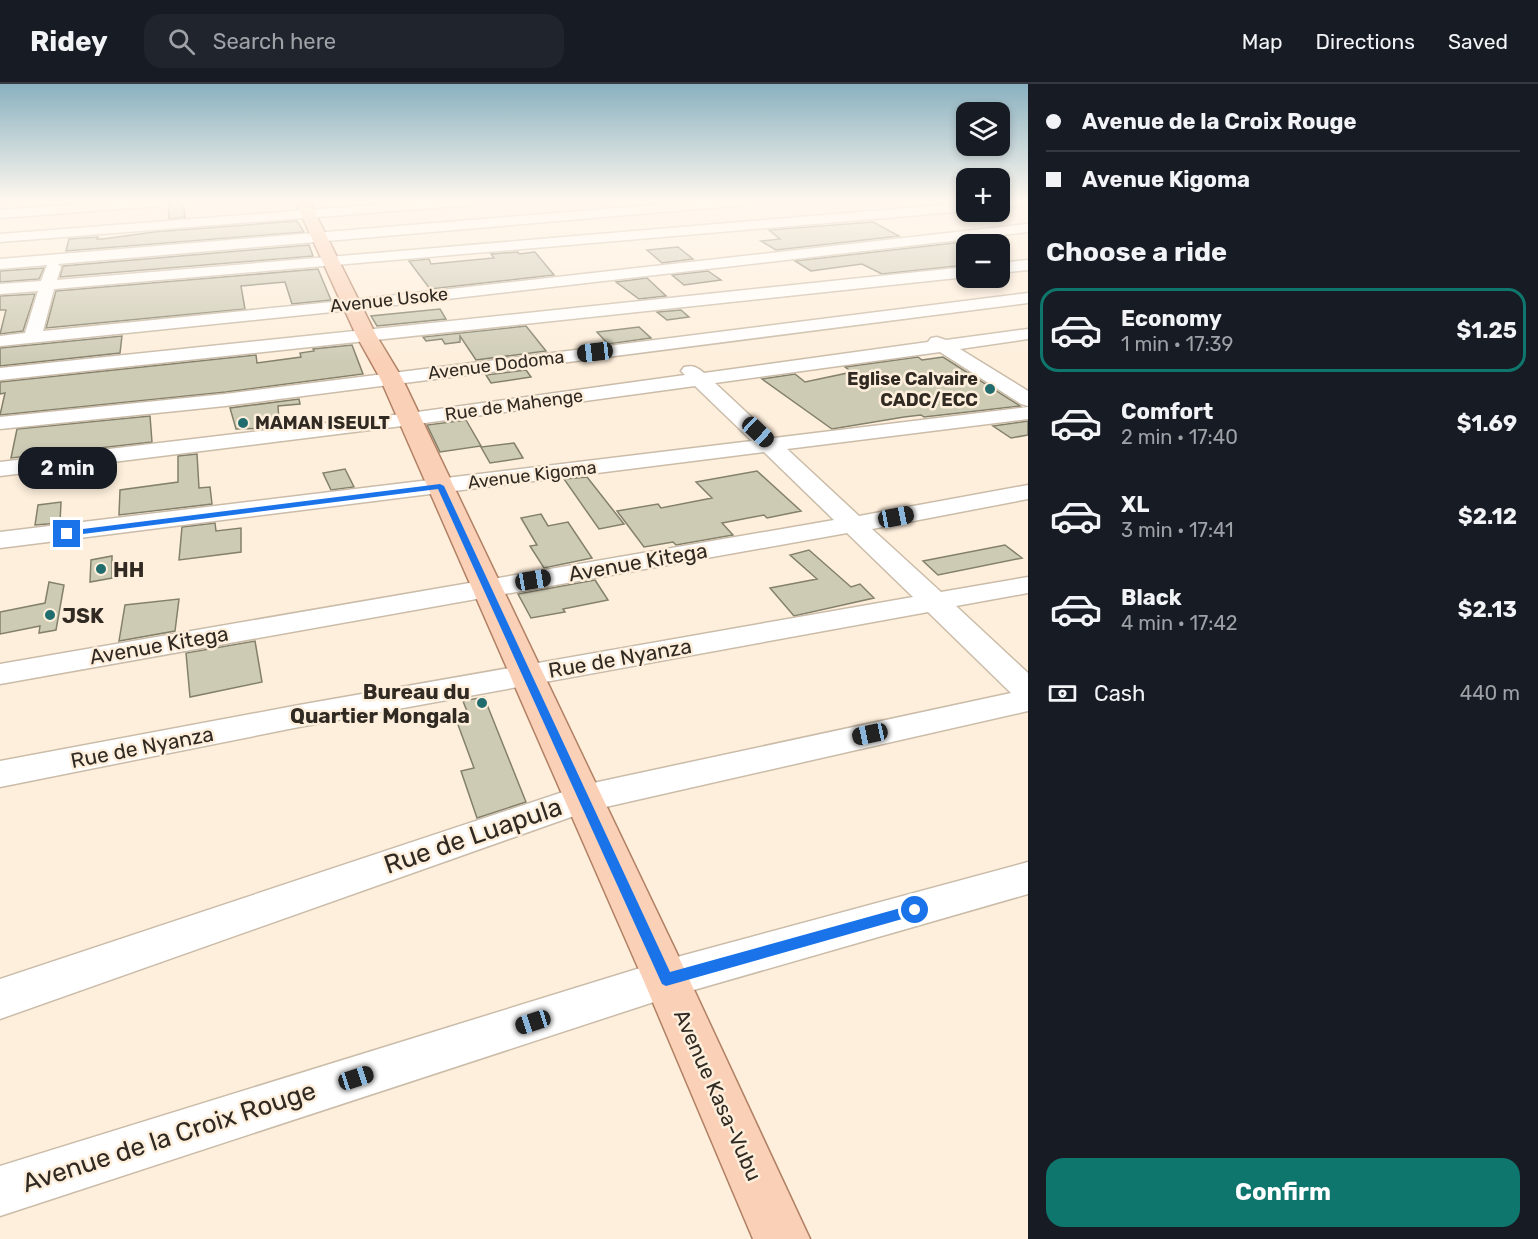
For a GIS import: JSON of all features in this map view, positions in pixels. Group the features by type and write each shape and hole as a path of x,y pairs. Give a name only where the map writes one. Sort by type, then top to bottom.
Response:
{"main road":[{"name":"Avenue Kasa-Vubu","path":"327,255 410,419 584,798 782,1239"}],"street":[{"path":"32,338 56,255"},
{"path":"0,264 104,255"},
{"path":"0,289 417,255"},
{"path":"575,255 663,344 1028,691"},
{"path":"801,255 1028,400"},
{"name":"Avenue Usoke","path":"0,341 359,320 597,277 801,255"},
{"path":"1010,267 1028,265"},
{"path":"0,374 359,320 626,307 956,273"},
{"name":"Avenue Dodoma","path":"2,429 1028,298"},
{"name":"Rue de Mahenge","path":"0,469 410,419 1028,334"},
{"name":"Avenue Kigoma","path":"0,540 772,446 1028,412"},
{"name":"Avenue Kitega","path":"0,675 1028,492"},
{"name":"Rue de Nyanza","path":"0,774 527,675 1028,585"},
{"name":"Rue de Luapula","path":"0,999 584,798 1028,700"},
{"name":"Avenue de la Croix Rouge","path":"0,1191 666,980 1028,878"}],"building":[{"path":"193,255 313,256 60,277 63,266"},
{"path":"492,255 537,255 554,275 430,289 409,261 429,259 431,264 494,258"},
{"path":"653,255 688,255 693,259 662,263"},
{"path":"849,255 956,255 956,266 882,274 862,264 811,271 795,261"},
{"path":"44,268 39,279 0,282 0,271"},
{"path":"318,269 331,300 292,304 285,282 241,286 245,309 46,328 56,291"},
{"path":"708,271 721,280 684,285 672,275"},
{"path":"647,278 666,296 639,299 616,282"},
{"path":"35,294 23,331 0,334 6,310 0,310 0,296"},
{"path":"440,309 446,319 377,326 371,316"},
{"path":"681,310 689,317 667,320 657,312"},
{"path":"526,326 546,351 476,360 460,336 460,342 445,344 442,339 426,341 423,337"},
{"path":"639,327 651,338 608,344 597,332"},
{"path":"122,336 120,353 0,366 0,348"},
{"path":"352,345 363,374 226,392 0,415 5,393 0,394 0,382 256,355 257,363 301,357 300,353 314,351 313,349"},
{"path":"918,357 922,360 943,357 1020,406 924,417 921,415 904,417 832,429 762,379 795,374 805,382 852,372 845,367"},
{"path":"526,370 531,377 491,383 486,375"},
{"path":"299,399 300,404 278,406 279,421 269,428 236,429 230,408"},
{"path":"150,416 152,442 11,458 17,429"},
{"path":"466,420 481,446 440,452 427,425"},
{"path":"1028,421 1028,435 1011,438 993,426"},
{"path":"514,443 523,458 490,463 481,447"},
{"path":"197,454 199,488 210,487 212,504 119,515 120,490 178,482 178,456"},
{"path":"345,469 354,487 331,490 323,473"},
{"path":"757,471 801,511 767,518 764,515 722,523 733,535 676,545 673,542 644,547 617,511 658,504 661,508 712,498 696,482"},
{"path":"587,477 624,524 599,529 564,479"},
{"path":"61,502 60,523 35,525 38,505"},
{"path":"541,514 548,526 568,522 592,558 544,568 530,546 537,545 521,518"},
{"path":"215,523 216,531 241,528 241,552 179,560 182,527"},
{"path":"1005,545 1022,558 938,575 923,561"},
{"path":"809,550 851,587 860,584 874,598 794,616 770,588 817,579 790,555"},
{"name":"HH","path":"112,556 112,578 90,582 91,560"},
{"path":"595,580 608,600 563,609 565,612 531,618 518,594"},
{"path":"49,582 64,585 56,630 39,633 40,626 0,634 0,612 45,603"},
{"path":"179,599 175,631 119,641 125,605"},
{"path":"255,641 262,682 190,697 186,653"},
{"path":"484,697 526,802 477,818 461,771 474,768 457,722 470,719 463,701"}],"place":[{"name":"Eglise Calvaire CADC/ECC","path":"990,389"},
{"name":"MAMAN ISEULT","path":"243,423"},
{"name":"HH","path":"101,569"},
{"name":"JSK","path":"50,615"},
{"name":"Bureau du Quartier Mongala","path":"482,703"}],"route":[{"path":"67,534 440,486 666,980 915,910"}]}
